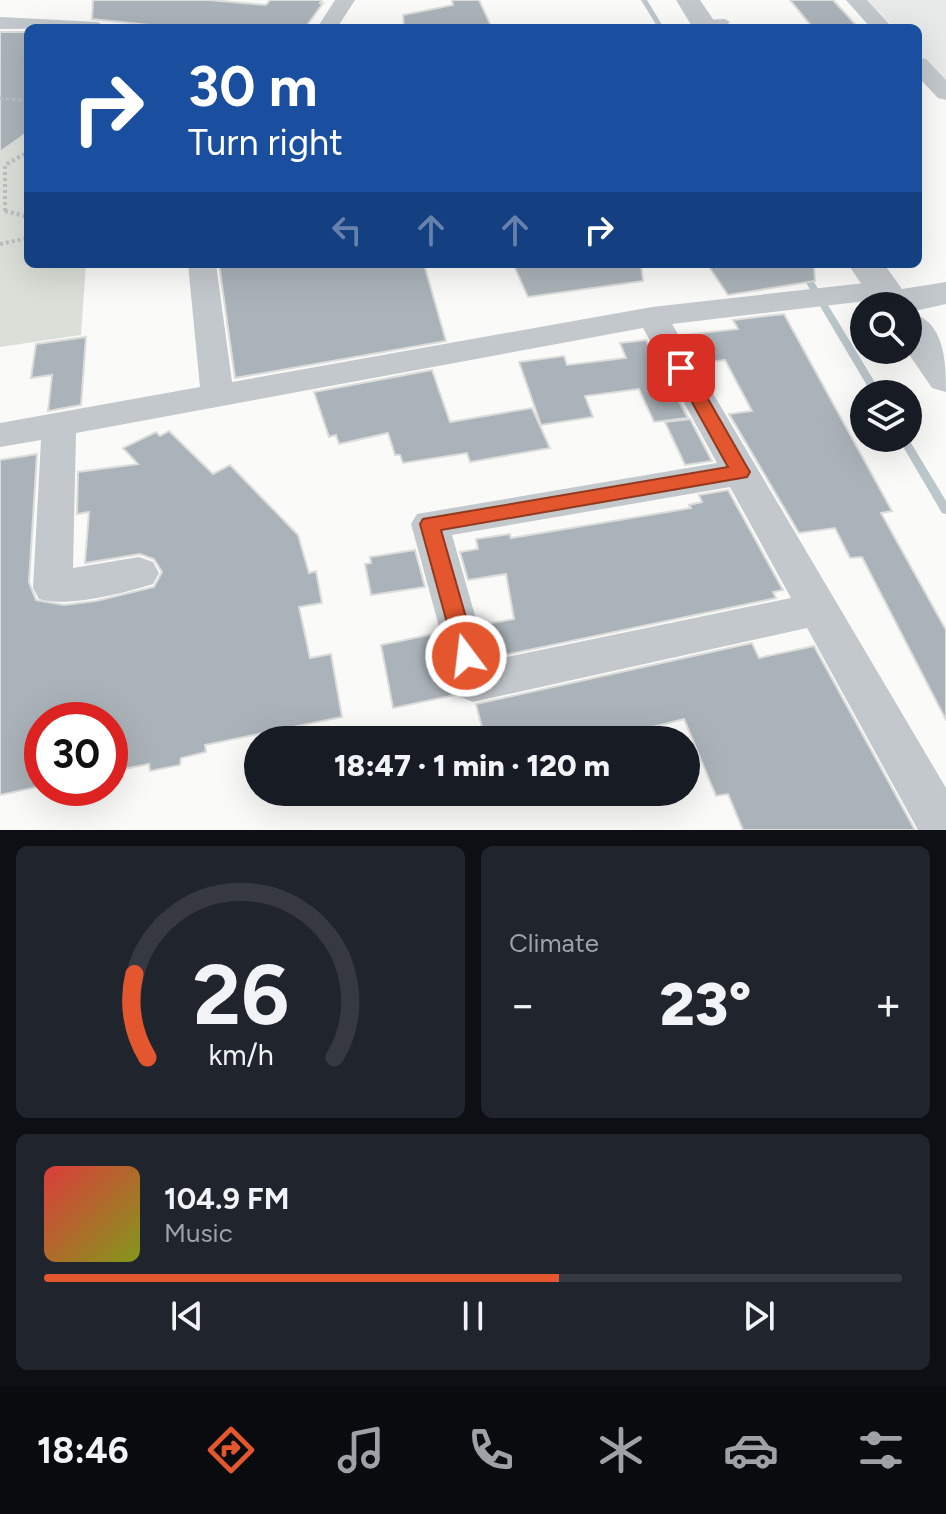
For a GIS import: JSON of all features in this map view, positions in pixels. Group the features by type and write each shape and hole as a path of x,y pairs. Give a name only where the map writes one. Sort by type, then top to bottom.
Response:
{"street":[{"path":"97,0 100,24"},
{"path":"330,24 345,0"},
{"path":"688,0 712,24"},
{"path":"856,0 879,24"},
{"path":"0,23 24,24"},
{"path":"922,68 946,93"},
{"path":"202,268 218,398"},
{"path":"922,294 946,293"},
{"path":"0,435 218,398 652,317 788,300 850,297"},
{"path":"652,317 944,830"},
{"path":"922,347 946,378"},
{"path":"59,425 53,588 139,573"},
{"path":"740,472 430,524 473,683 818,609"}],"path":[{"path":"0,98 24,101"},
{"path":"24,154 3,165 3,213 24,216"},
{"path":"0,244 24,239"}],"shaded area":[{"path":"867,0 946,0 946,80 922,56 922,24 891,24"},
{"path":"24,95 24,268 86,268 81,335 0,347 0,96"}],"building":[{"path":"93,0 209,0 266,5 270,0 322,0 320,3 323,3 308,24 140,24 92,19"},
{"path":"452,0 479,0 490,24 404,24 403,15 453,5"},
{"path":"790,0 833,0 855,24 810,24"},
{"path":"0,32 24,32 24,135 0,152"},
{"path":"220,268 425,268 446,341 235,378"},
{"path":"515,268 641,268 643,281 528,297"},
{"path":"710,268 814,268 815,281 728,295"},
{"path":"784,314 850,434 850,452 860,452 892,511 881,513 946,630 946,720 862,557 850,558 835,528 799,533 729,414 752,411 725,360 699,363 682,335 738,329 733,320"},
{"path":"86,337 81,405 48,411 52,375 31,378 36,344"},
{"path":"646,340 688,418 654,422 639,389 585,396 593,417 541,425 519,362 564,356 567,365 626,358 620,343"},
{"path":"432,370 450,422 532,408 550,448 470,462 467,453 403,463 400,455 395,455 388,433 339,444 336,435 329,437 314,392"},
{"path":"690,419 712,461 685,465 665,422"},
{"path":"169,431 213,474 230,465 298,535 309,573 316,571 322,603 299,607 310,658 331,654 342,717 298,726 244,726 244,737 205,745 206,752 181,758 180,765 150,771 149,764 128,768 128,702 24,702 24,790 0,795 0,460 37,454 29,582 36,600 64,605 96,601 154,587 162,572 154,559 140,554 85,563 89,512 77,514 78,472 138,464 123,448 156,432 160,436"},
{"path":"728,490 783,590 773,592 776,598 490,658 481,625 514,619 506,574 468,580 460,552 478,549 476,539 510,534 511,538 691,508 689,505 702,502 699,495"},
{"path":"415,550 425,587 371,595 365,564 371,563 370,557"},
{"path":"438,633 455,695 393,708 381,645"},
{"path":"752,643 759,658 814,646 915,830 743,830 728,794 716,796 700,758 700,726 687,726 684,719 657,726 482,726 476,704"}],"waterway":[{"path":"644,0 659,24"},
{"path":"801,268 869,380"},
{"path":"911,452 946,510"}],"route":[{"path":"466,656 430,524 740,472 681,368"}]}
